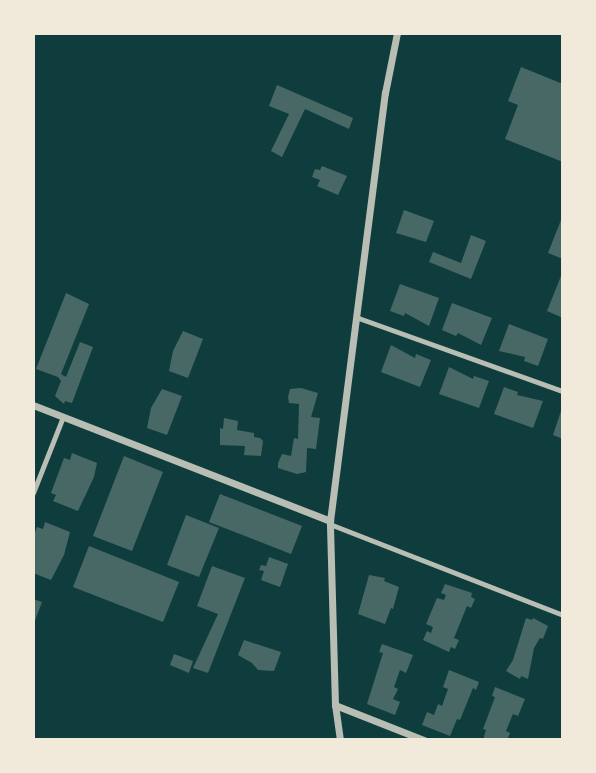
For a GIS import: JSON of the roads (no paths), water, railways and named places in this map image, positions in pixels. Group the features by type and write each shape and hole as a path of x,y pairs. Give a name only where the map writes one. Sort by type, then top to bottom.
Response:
{"street":[{"path":"340,740 335,705 330,522 388,73 397,33"},
{"path":"33,405 330,522"},
{"path":"335,705 424,740"}],"lane":[{"path":"356,317 563,391"},
{"path":"33,493 63,417"},
{"path":"330,522 563,615"}]}
